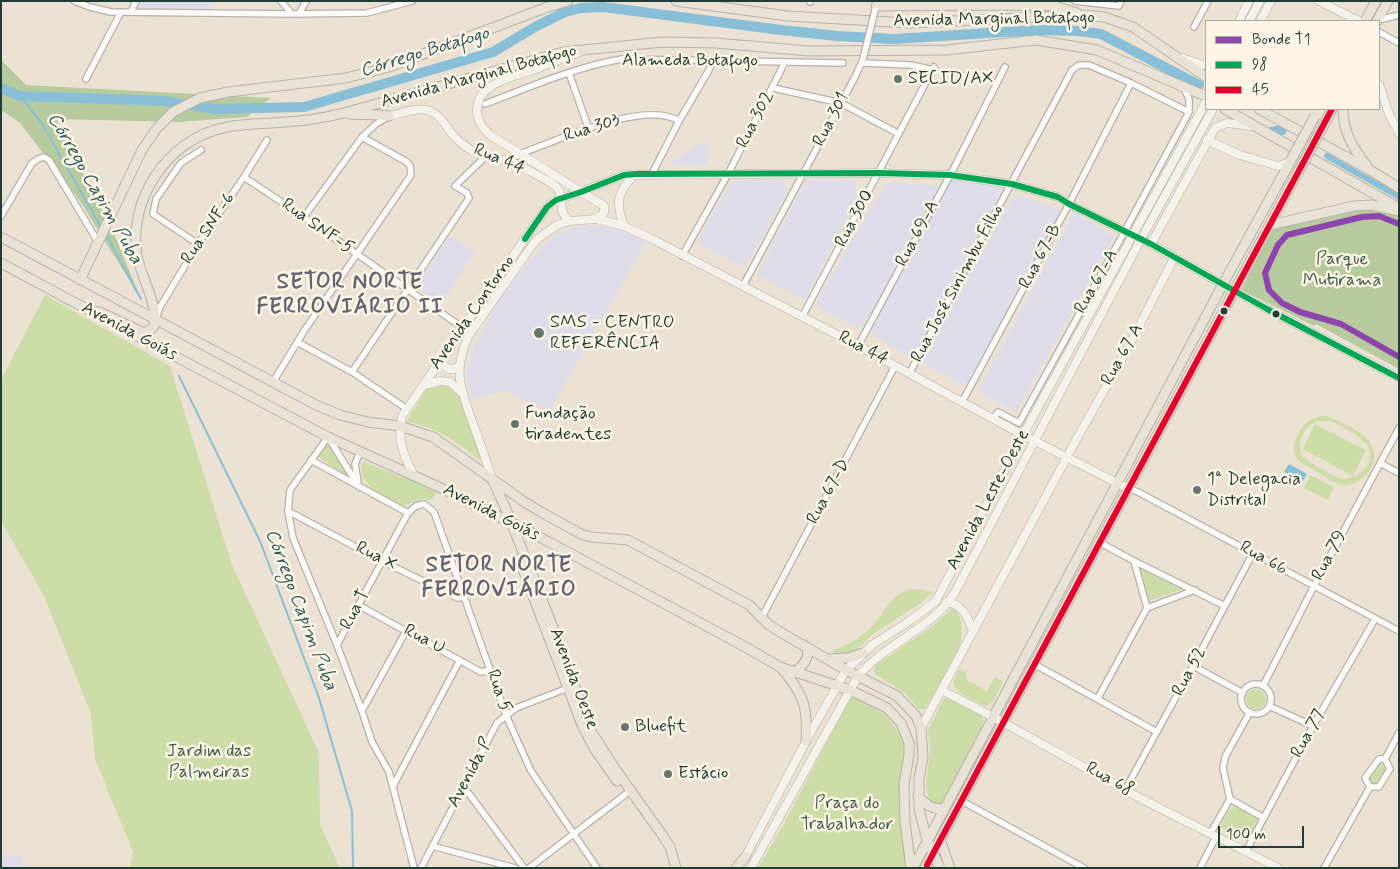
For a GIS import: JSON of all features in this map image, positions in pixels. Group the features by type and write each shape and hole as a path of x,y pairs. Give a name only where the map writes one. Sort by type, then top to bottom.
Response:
{"main road":[{"name":"Avenida Marginal Botafogo","path":"80,280 150,138 173,112 200,98 228,92 346,78 380,69 568,1"},
{"name":"Avenida Marginal Botafogo","path":"676,1 788,16 908,23 1085,15 1104,18 1132,27 1178,56 1205,76"},
{"path":"1240,20 1249,1"},
{"path":"1250,20 1260,1"},
{"path":"1260,20 1270,1"},
{"path":"1318,1 1357,20"},
{"path":"1366,20 1376,1"},
{"path":"1378,20 1388,1"},
{"path":"876,6 1055,6 1085,15"},
{"name":"Avenida Marginal Botafogo","path":"156,320 138,260 135,238 137,219 146,191 161,168 191,141 220,128 236,125 320,119 562,52 663,42 716,43 809,51 946,50 1036,40 1097,50 1183,86 1204,98"},
{"name":"Rua 44","path":"590,48 494,84 482,94 476,110 480,125 490,135 604,206"},
{"path":"1178,56 1205,64"},
{"path":"1380,88 1399,133"},
{"name":"Avenida Leste-Oeste","path":"740,868 806,741 846,670 872,645 912,620 936,601 1118,253 1133,235 1198,118 1204,98"},
{"path":"1380,101 1399,142"},
{"name":"Rua 44","path":"389,116 424,109 431,111 439,117 463,144 485,157 507,161 555,186 562,198 561,212 570,221"},
{"name":"Avenida Leste-Oeste","path":"751,868 858,676 868,664 925,623 949,602 1141,239 1212,110"},
{"path":"1227,110 1399,209"},
{"path":"1261,110 1399,188"},
{"path":"925,868 1002,721 1332,110"},
{"path":"1343,110 1343,121 1347,135 1353,148 1370,170"},
{"path":"912,868 1223,284 1317,112"},
{"path":"344,113 359,115 374,113 389,116"},
{"path":"1151,244 1215,128 1227,123 1255,126"},
{"path":"1207,140 1240,155 1278,166 1290,161"},
{"name":"Avenida Contorno","path":"400,426 402,416 547,207 562,198 624,175 635,174 879,173 950,175 1012,184 1058,198 1151,244 1399,378"},
{"path":"624,226 617,202 624,185 635,174"},
{"path":"596,219 604,213 604,206 617,202"},
{"path":"1270,225 1354,206 1372,205 1399,209"},
{"path":"1155,216 1170,207"},
{"name":"Rua 44","path":"596,219 624,226 858,346 1034,441 1068,454 1127,488"},
{"name":"Avenida Contorno","path":"492,479 462,393 459,366 461,354 470,334 536,240 557,225 570,221 596,219"},
{"name":"Avenida Goiás","path":"1,237 316,406 340,415 368,422 400,426 433,436 529,505 581,534 591,537 628,540 749,605 768,624 780,632 846,670 897,696 916,716 921,728 923,756 918,796 919,809 927,840 940,868"},
{"name":"Rua 67 A","path":"972,632 1130,344 1174,258"},
{"name":"Avenida Goiás","path":"1,263 328,437 503,519 730,638 780,667 850,690 887,708 901,723 909,743 904,801 912,868"},
{"path":"91,312 100,312 142,332 153,328 156,320"},
{"path":"440,360 449,370 459,366"},
{"path":"423,385 432,382 450,382 462,393"},
{"path":"400,426 400,440 414,476"},
{"name":"Avenida Oeste","path":"492,479 549,617 592,733 616,770 664,836 676,868"},
{"name":"Avenida Oeste","path":"503,519 587,736 657,837 671,868"},
{"path":"520,546 526,536 532,534"},
{"path":"921,728 972,632 963,609 949,602 936,601"},
{"path":"793,672 799,669 807,657 808,650 804,645"},
{"path":"828,659 848,658 863,653"},
{"path":"780,667 795,684 803,699 807,718 806,741"},
{"name":"Rua 68","path":"941,690 993,716 1125,790 1278,868"},
{"path":"918,796 930,807 938,810 944,808"},
{"path":"940,839 950,868"},
{"path":"736,868 746,856"}],"street":[{"path":"74,1 111,12 292,14 367,13 412,1"},
{"path":"131,12 136,1"},
{"path":"281,1 292,14"},
{"path":"299,14 306,1"},
{"path":"1075,1 1120,4"},
{"path":"1194,27 1208,1"},
{"name":"Rua 301","path":"742,286 804,174 863,61 876,6"},
{"path":"86,79 121,12"},
{"path":"1380,20 1399,15"},
{"path":"1380,33 1399,43"},
{"name":"Alameda Botafogo","path":"485,104 596,64 635,58 843,63"},
{"path":"652,174 679,121 709,70 712,60"},
{"name":"Rua 300","path":"802,317 933,68 863,61"},
{"name":"Rua 302","path":"682,256 728,174 785,62"},
{"name":"Rua José Sinimbu Filho","path":"910,374 1072,70 1079,65 1089,65 1131,83"},
{"name":"Rua 69-A","path":"858,346 950,175 1005,67"},
{"path":"568,73 588,127"},
{"path":"1131,83 1188,112 1190,99 1183,86"},
{"name":"Rua 67-B","path":"962,402 1069,204 1131,83"},
{"path":"773,88 841,102 899,134"},
{"name":"Rua 67-A","path":"993,419 998,412 1019,423 1118,253 1124,232 1188,112"},
{"name":"Rua 303","path":"507,161 519,154 588,127 638,116 668,115 679,121"},
{"name":"Rua 44","path":"304,217 362,137 376,124 389,116"},
{"path":"274,382 297,342 411,175 410,166 407,162 362,137"},
{"name":"Rua SNF-6","path":"156,320 160,307 198,244 267,140"},
{"path":"198,244 153,214 156,199 181,163 201,150"},
{"path":"1,216 32,164 44,157 49,160 99,240"},
{"path":"352,372 469,198 467,193 455,186 485,157"},
{"name":"Rua SNF-5","path":"244,177 463,328"},
{"path":"297,342 352,372 407,409"},
{"name":"Rua 67-D","path":"762,617 895,366"},
{"name":"Rua 79","path":"1263,686 1314,586 1399,428"},
{"path":"359,487 328,437 290,490 288,511 293,538 337,645 372,742 389,772 414,868"},
{"path":"359,487 355,464 360,452"},
{"path":"311,460 408,513"},
{"path":"1380,463 1399,473"},
{"name":"Rua 66","path":"1127,488 1138,492 1399,631"},
{"name":"Rua 5","path":"408,513 416,506 424,504 434,512 506,715 531,771 597,868"},
{"name":"Rua X","path":"288,511 382,561 458,598 465,597"},
{"name":"Rua T","path":"337,645 408,513"},
{"path":"1099,542 1225,606"},
{"name":"Rua 52","path":"1125,790 1253,553"},
{"path":"1134,561 1147,608"},
{"path":"1098,698 1147,608 1195,590"},
{"name":"Rua U","path":"358,605 482,672 490,670"},
{"name":"Rua 77","path":"1246,851 1313,726 1375,618"},
{"path":"362,711 406,631"},
{"path":"393,786 460,660"},
{"path":"1034,664 1157,732"},
{"path":"1193,666 1243,693"},
{"path":"1254,684 1263,686 1271,697 1269,706 1263,712 1254,714 1246,710 1242,702 1245,689 1254,684"},
{"name":"Avenida P","path":"421,868 497,723 516,708 568,688"},
{"path":"1269,706 1313,726"},
{"path":"1200,868 1230,799 1223,768 1226,757 1250,712"},
{"path":"1385,759 1399,733"},
{"path":"1370,787 1365,778 1378,759 1385,759"},
{"path":"1370,787 1379,787 1390,769 1385,759"},
{"path":"464,787 524,868"},
{"path":"1324,868 1370,787"},
{"path":"529,868 626,794"},
{"path":"1230,799 1264,818"},
{"path":"960,800 1084,868"},
{"path":"432,846 515,868"}],"shaded area":[{"path":"139,1 214,1 210,9 140,9 137,4"},
{"path":"708,140 707,165 673,165 671,161"},
{"path":"958,178 1003,187 916,353 909,356 873,336 872,331 945,187 952,180"},
{"path":"813,179 856,181 856,199 805,300 758,276 758,273 804,184"},
{"path":"738,180 783,180 788,189 748,263 740,266 700,245 699,238 730,184"},
{"path":"886,182 941,186 863,327 858,328 819,308 816,303"},
{"path":"1022,195 1062,211 968,383 961,383 925,365 924,359 1012,198"},
{"path":"1074,212 1114,237 1016,412 978,391"},
{"name":"SMS - CENTRO REFERÊNCIA","path":"579,226 612,226 646,242 549,412 505,390 472,400 466,373 473,349 498,302 528,263 549,240 562,232"},
{"path":"450,236 475,251 441,306 415,287"},
{"path":"22,855 22,868 1,868 1,857"}],"green space":[{"path":"1,60 26,85 271,98 247,117 178,122 56,119 115,236 141,299 80,201 20,123 1,110"},
{"name":"Parque Mutirama","path":"1372,205 1399,211 1399,369 1316,324 1314,326 1242,290 1274,225"},
{"name":"Jardim das Palmeiras","path":"45,295 170,366 232,565 319,753 320,825 340,868 130,868 133,852 95,759 91,714 44,596 1,521 1,380"},
{"path":"432,384 448,384 458,391 485,463 441,433 427,427 406,422 427,388"},
{"path":"1320,416 1327,416 1357,431 1369,441 1373,448 1374,456 1371,468 1363,478 1352,484 1339,484 1303,464 1296,457 1294,446 1297,436 1306,423","holes":["1316,421 1333,422 1353,433 1364,442 1370,452 1370,458 1361,472 1350,478 1339,478 1325,472 1302,456 1300,441 1307,427"]},
{"path":"1315,424 1366,450 1353,476 1303,449"},
{"path":"327,441 353,479 316,456"},
{"path":"364,462 438,491 431,500 424,499 402,506 372,489 363,478 361,466"},
{"path":"1311,475 1334,487 1328,500 1304,488"},
{"path":"1138,565 1183,589 1149,601"},
{"path":"916,589 933,592 918,605 873,634 847,659 832,651 848,644 863,634 872,626 890,602 900,594"},
{"path":"954,607 960,619 962,632 960,645 948,673 925,709 919,709 905,693 875,674 874,670 876,665 935,624"},
{"path":"960,669 965,672 968,681 987,691 995,677 1003,682 993,702 985,706 957,690 953,681"},
{"path":"1256,689 1263,692 1266,699 1263,706 1256,709 1249,706 1246,699 1249,692"},
{"name":"Praça do Trabalhador","path":"851,696 885,714 904,739 905,754 899,791 908,868 758,868 786,820"},
{"path":"946,698 982,715 984,721 940,806 930,803 926,786 930,750 928,730 943,700"},
{"path":"1380,762 1387,768 1378,784 1371,786 1367,779"},
{"path":"1235,806 1258,818 1246,840 1220,827 1228,812"}],"water":[{"path":"1289,464 1307,474 1302,482 1284,472"}],"waterway":[{"name":"Córrego Botafogo","path":"1,88 20,96 163,101 215,109 304,107 493,52 565,12 581,8 603,7 837,36 894,39 1037,30 1078,31 1101,34 1199,85"},
{"name":"Córrego Capim Puba","path":"20,96 41,122 101,227"},
{"path":"1267,133 1282,130"},
{"path":"1327,156 1399,197"},
{"name":"Córrego Capim Puba","path":"106,235 141,299"},
{"name":"Córrego Capim Puba","path":"179,376 260,541 319,698 352,811 353,868"}],"tram line":[{"name":"T1","path":"1399,224 1379,216 1362,217 1287,235 1278,245 1265,273 1269,290 1282,303 1300,312 1341,324 1399,357"}],"transit line":[{"name":"45","path":"927,865 1331,110"},
{"name":"98","path":"525,239 547,207 556,200 624,175 879,173 950,175 1012,184 1058,197 1151,244 1267,309 1399,378"}],"place":[{"name":"SECID/AX","path":"898,79"},
{"name":"SMS - CENTRO REFERÊNCIA","path":"539,333"},
{"name":"Fundação tiradentes","path":"515,424"},
{"name":"1ª Delegacia Distrital","path":"1197,490"},
{"name":"Bluefit","path":"625,727"},
{"name":"Estácio","path":"668,774"}],"district":[{"name":"SETOR NORTE FERROVIÁRIO II","path":"350,296"},
{"name":"SETOR NORTE FERROVIÁRIO","path":"499,578"}]}
